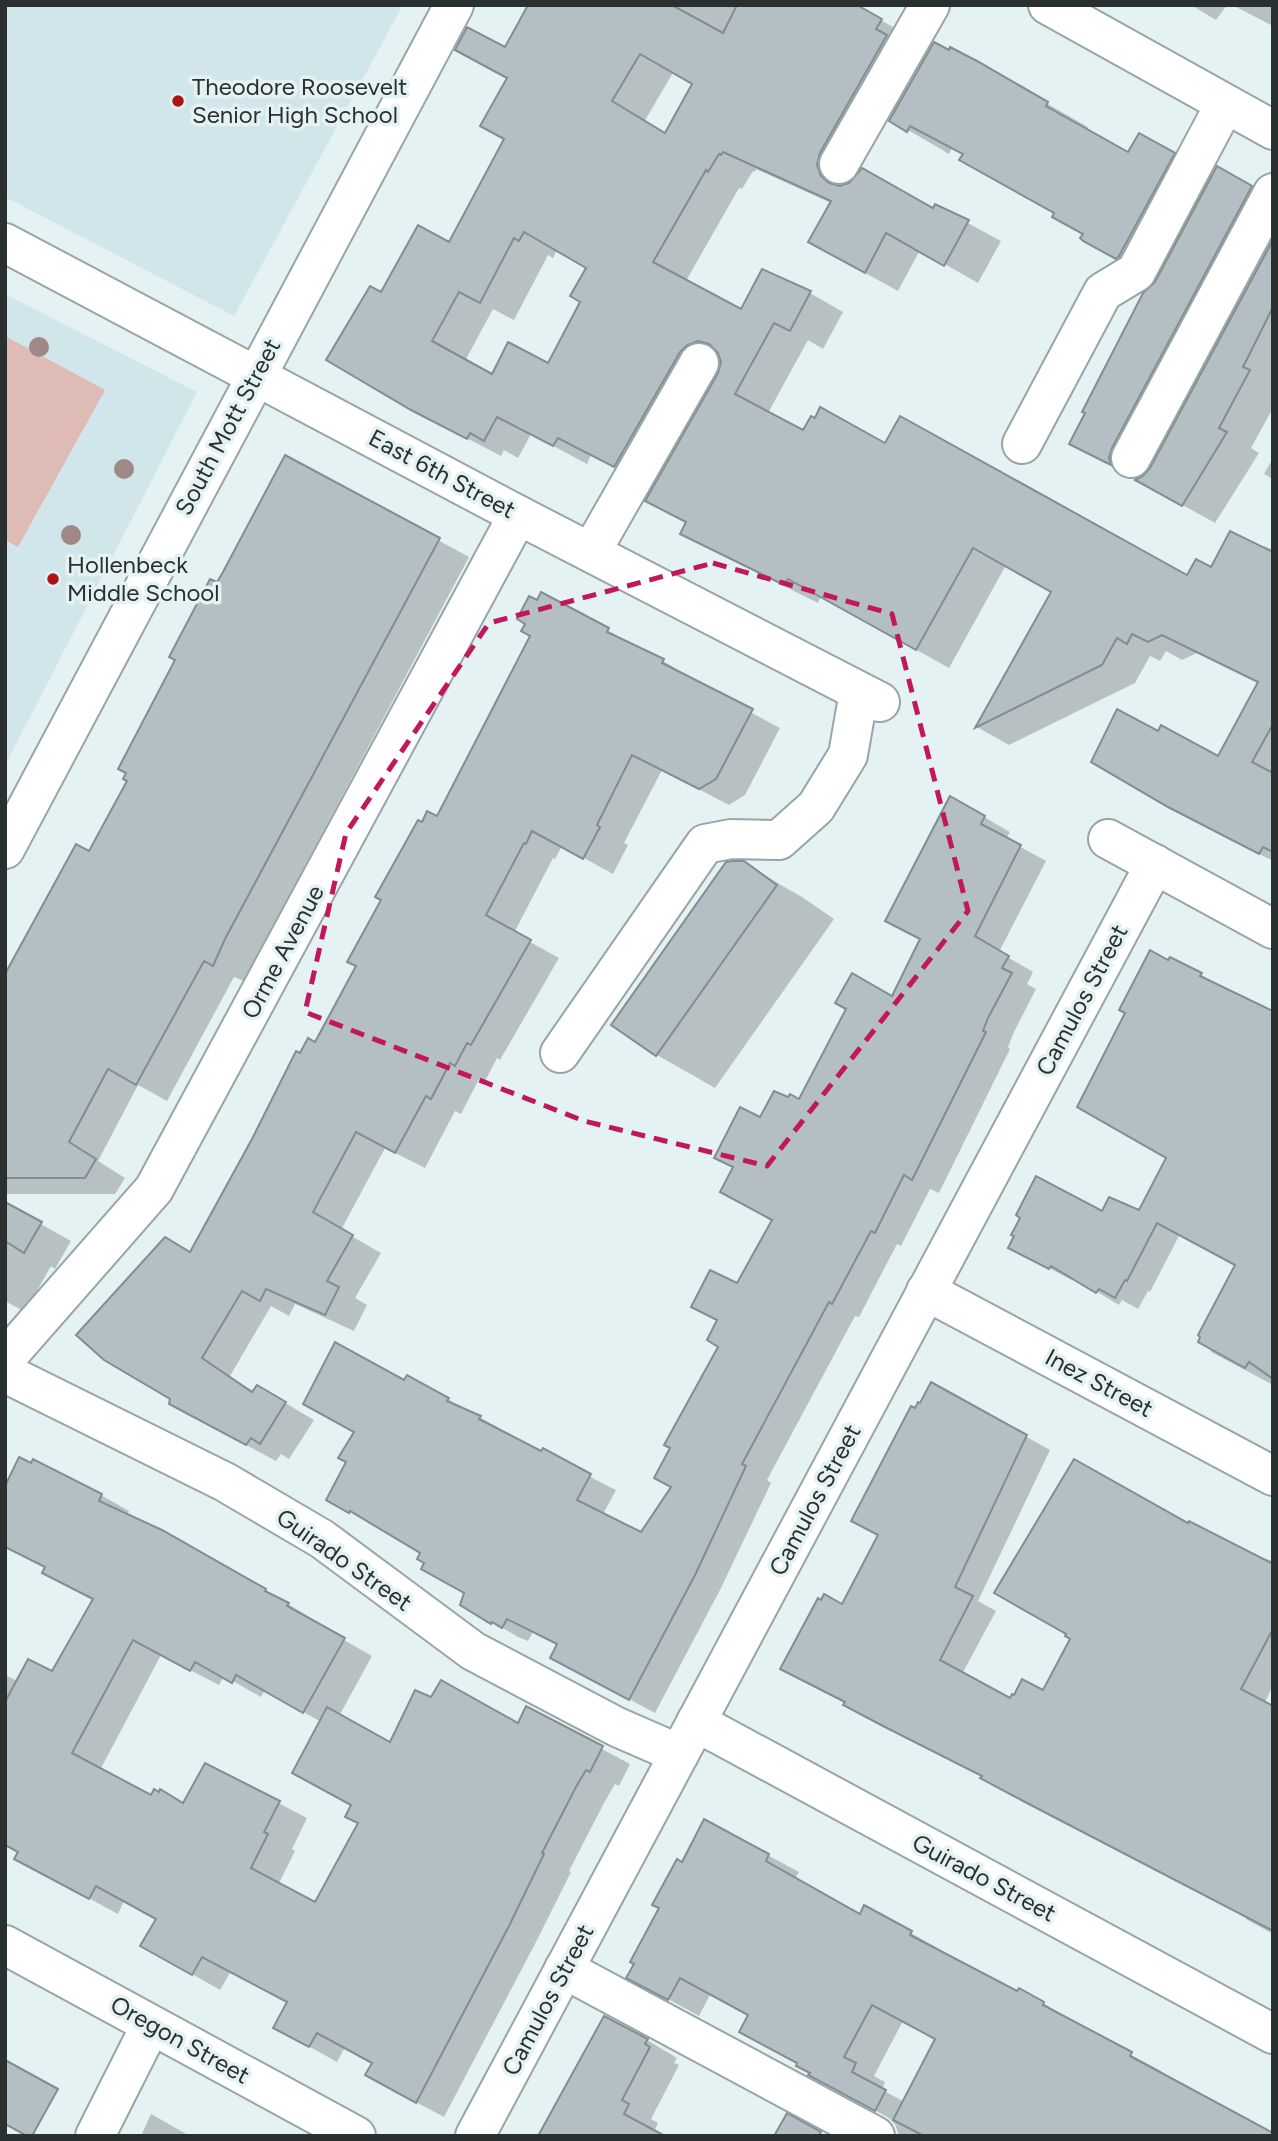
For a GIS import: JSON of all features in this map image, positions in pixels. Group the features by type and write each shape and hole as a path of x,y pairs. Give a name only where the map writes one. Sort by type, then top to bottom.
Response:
{"street":[{"name":"South Mott Street","path":"5,849 454,5"},
{"path":"839,164 930,5"},
{"path":"1048,5 1273,130"},
{"path":"1022,444 1103,292 1136,272 1225,103"},
{"path":"1131,458 1273,193"},
{"name":"East 6th Street","path":"5,243 869,697 848,755 816,807 779,840 731,839 705,844 560,1053"},
{"path":"591,552 668,413 699,363"},
{"name":"Orme Avenue","path":"5,1359 154,1189 519,515"},
{"path":"1108,839 1273,929"},
{"name":"Camulos Street","path":"475,2136 1155,864"},
{"name":"Inez Street","path":"926,1291 1273,1476"},
{"name":"Guirado Street","path":"5,1373 225,1482 321,1539 473,1651 617,1727 687,1738 1273,2034"},
{"name":"Oregon Street","path":"5,1945 356,2136"},
{"path":"564,1969 875,2136"},
{"path":"95,2136 151,2025"}],"highlighted area":[{"path":"713,563 892,614 968,911 767,1166 584,1121 305,1012 346,833 489,623"}],"shaded area":[{"name":"Theodore Roosevelt Senior High School","path":"5,5 403,5 234,316 5,197"},
{"name":"Hollenbeck Middle School","path":"5,294 197,392 5,766"},
{"path":"5,336 105,390 18,547 5,540"}],"building":[{"path":"528,5 672,5 723,33 737,5 857,5 882,19 876,29 887,35 820,153 817,165 821,176 829,183 840,186 849,183 862,168 933,208 935,204 969,220 944,266 886,233 865,273 808,242 831,201 723,152 708,172 706,170 653,262 741,309 762,269 811,291 790,331 774,323 735,394 803,430 811,416 815,418 820,407 885,443 900,416 1187,575 1196,559 1211,567 1230,531 1273,552 1273,724 1252,762 1273,773 1273,852 1263,847 1259,854 1168,807 1091,762 1117,709 1158,731 1161,725 1218,756 1258,682 1162,635 1148,642 1132,634 1127,644 1117,638 1102,665 975,728 1051,592 973,548 916,650 788,579 784,585 680,534 686,522 645,501 718,373 721,362 718,353 709,344 698,341 687,345 680,352 614,467 558,438 553,446 497,417 484,441 470,433 467,439 326,360 370,286 381,292 418,225 449,242 504,139 480,126 507,78 455,50 467,27 505,47","holes":["640,54 692,84 665,133 612,101","524,232 586,268 570,296 580,302 548,363 508,342 492,374 432,341 459,292 480,303 514,238 519,241"]},
{"path":"934,42 977,61 1048,102 1046,106 1128,152 1139,133 1175,153 1116,259 1083,241 1080,238 1083,234 1052,217 1054,213 959,160 963,154 910,126 907,132 889,121"},
{"path":"1217,166 1252,186 1112,448 1109,458 1111,465 1069,444 1085,413 1082,412 1143,293 1155,282"},
{"path":"1273,240 1273,307 1243,367 1250,370 1219,428 1227,432 1182,506 1135,480 1150,468"},
{"path":"285,455 440,538 213,966 204,961 136,1085 108,1069 69,1142 96,1159 85,1178 5,1178 5,974 76,844 89,851 127,781 123,779 126,773 118,769 175,660 169,657 210,579 217,582 223,572"},
{"path":"541,592 609,628 607,632 664,659 662,663 753,709 716,779 699,789 632,755 583,859 532,831 486,915 531,940 471,1045 467,1043 455,1066 450,1063 431,1099 426,1096 395,1153 356,1132 313,1212 353,1235 327,1281 339,1287 325,1315 266,1289 260,1301 242,1291 202,1358 252,1392 257,1385 286,1402 260,1444 251,1438 246,1445 169,1404 170,1399 104,1360 76,1335 165,1237 190,1252 252,1139 296,1051 300,1053 308,1038 315,1042 356,966 347,962 381,900 375,897 418,820 422,822 427,811 437,816 530,636 521,631 525,624 517,619 529,596 537,600"},
{"path":"950,796 985,816 981,824 1021,845 975,936 1009,956 1002,968 1012,973 988,1018 983,1031 986,1032 912,1180 904,1175 875,1233 871,1231 832,1304 829,1302 742,1464 746,1466 696,1573 629,1700 550,1658 557,1644 507,1619 502,1628 492,1622 491,1624 460,1605 464,1593 421,1569 424,1563 417,1559 420,1553 350,1511 349,1513 326,1500 346,1462 338,1458 354,1432 303,1404 335,1342 404,1380 407,1375 449,1398 447,1401 481,1416 479,1419 541,1451 543,1448 591,1474 577,1500 641,1532 671,1487 654,1478 670,1448 664,1445 718,1347 707,1340 717,1320 691,1307 710,1270 737,1283 772,1220 720,1192 733,1167 714,1158 740,1107 760,1117 774,1091 799,1099 846,1009 835,1003 852,973 892,996 920,939 885,921"},
{"path":"744,861 777,885 656,1056 611,1025 726,862"},
{"path":"1150,950 1168,960 1170,957 1202,973 1200,976 1273,1011 1273,1379 1249,1362 1245,1368 1198,1342 1198,1335 1235,1265 1157,1223 1127,1281 1125,1280 1115,1298 1099,1289 1096,1293 1051,1266 1049,1269 1008,1248 1020,1218 1016,1215 1036,1176 1102,1211 1109,1197 1139,1210 1166,1158 1077,1107 1125,1013 1119,1010"},
{"path":"5,1202 42,1222 24,1253 5,1241"},
{"path":"931,1382 1027,1435 955,1587 973,1596 940,1660 1010,1698 1022,1679 1043,1690 1070,1639 1066,1634 994,1593 1074,1459 1188,1523 1189,1521 1273,1564 1273,1629 1241,1689 1273,1706 1273,1931 1025,1802 980,1778 982,1776 843,1705 845,1702 780,1669 818,1598 821,1600 824,1594 842,1604 878,1535 851,1521 911,1406 915,1408 918,1402 920,1403"},
{"path":"19,1457 31,1463 33,1459 102,1494 99,1501 162,1530 345,1638 303,1713 236,1675 232,1683 195,1662 190,1671 133,1640 72,1753 151,1795 154,1789 159,1792 160,1789 183,1803 205,1763 280,1801 264,1832 268,1834 251,1868 315,1902 358,1823 345,1817 351,1805 292,1773 327,1707 390,1742 415,1690 431,1697 441,1680 518,1723 526,1706 603,1746 590,1772 586,1770 576,1787 509,1926 416,2103 365,2075 372,2063 317,2033 309,2047 273,2028 287,2002 202,1957 192,1975 140,1946 156,1919 96,1886 89,1899 14,1859 18,1852 5,1845 5,1702 28,1659 52,1671 93,1599 42,1573 45,1567 5,1547 5,1486"},
{"path":"704,1819 769,1854 766,1861 860,1914 864,1905 912,1931 910,1935 1017,1991 1019,1988 1044,2002 1043,2005 1132,2052 1130,2056 1273,2133 1273,2136 924,2136 893,2120 935,2039 872,2005 844,2057 856,2063 852,2072 886,2090 875,2111 808,2075 810,2073 796,2066 797,2063 739,2032 748,2015 680,1978 668,2000 626,1978 634,1964 630,1962 659,1908 652,1905 677,1859 682,1862"},
{"path":"604,2016 648,2039 645,2044 650,2047 622,2100 629,2104 624,2114 665,2136 538,2136"},
{"path":"5,2060 58,2089 32,2136 5,2124"},
{"path":"787,2113 821,2132 819,2136 774,2136"}],"place":[{"name":"Theodore Roosevelt Senior High School","path":"178,101"},
{"name":"Hollenbeck Middle School","path":"53,579"}]}
